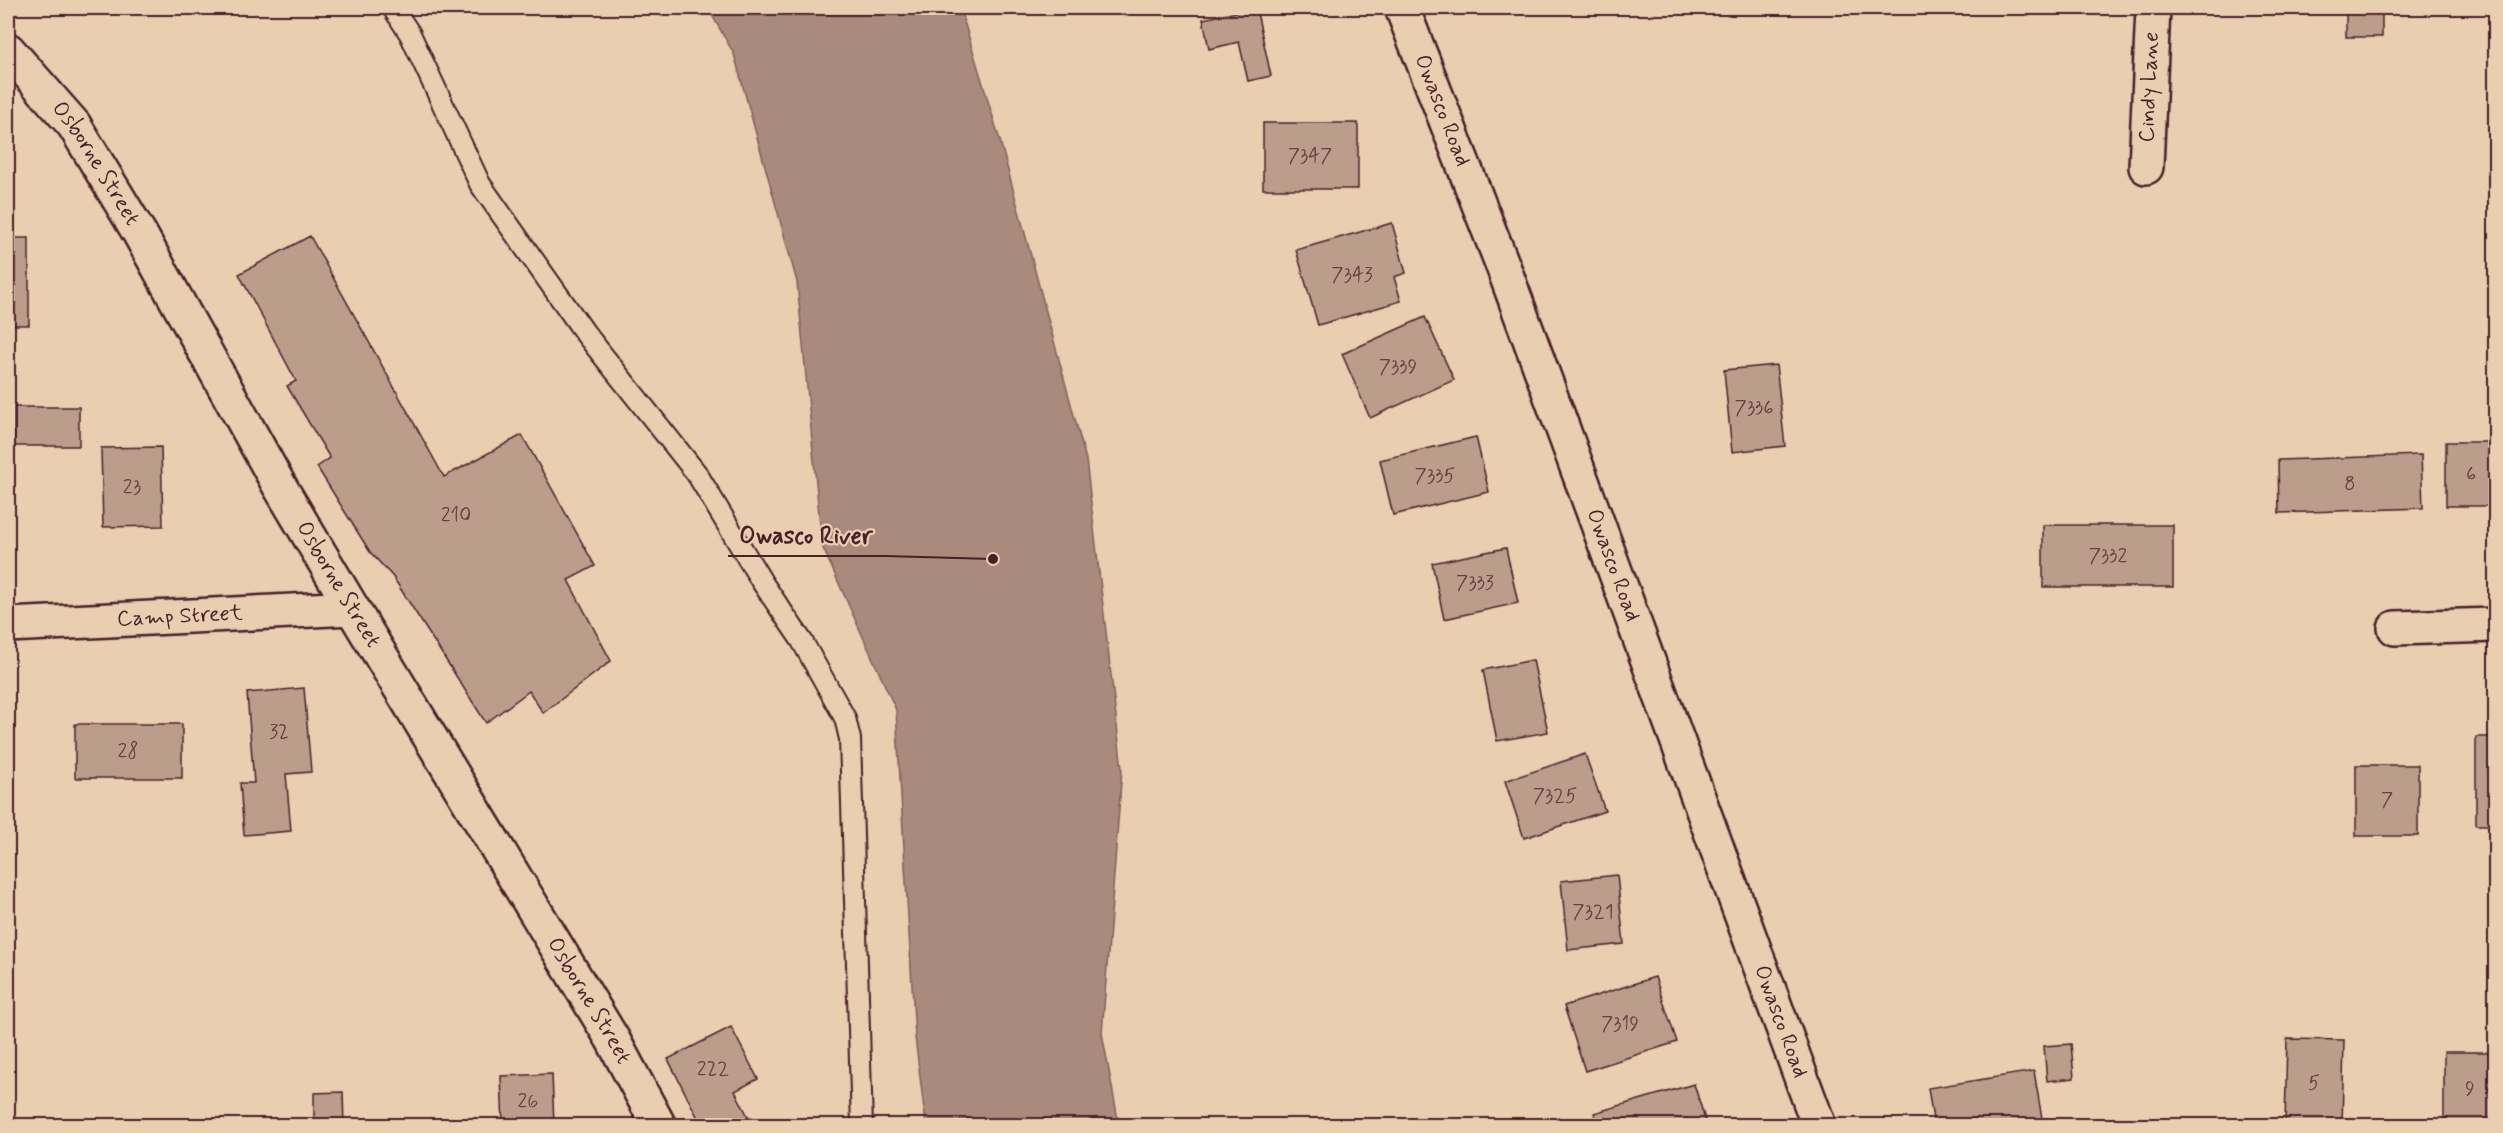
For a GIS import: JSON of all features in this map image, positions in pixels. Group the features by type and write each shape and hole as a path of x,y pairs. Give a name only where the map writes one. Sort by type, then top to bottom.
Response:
{"street":[{"name":"Owasco Road","path":"1402,8 1507,278 1819,1125"},
{"name":"Cindy Lane","path":"2146,167 2152,8"},
{"name":"Osborne Street","path":"8,50 74,125 140,234 279,485 613,1040 659,1125"},
{"name":"Camp Street","path":"8,625 352,608"},
{"path":"2395,628 2496,625"}],"lane":[{"path":"393,8 410,34 480,184 585,333 697,474 762,582 802,641 845,718 850,739 862,1125"}],"shaded area":[{"path":"708,8 960,8 999,137 1086,460 1122,769 1102,1033 1119,1125 926,1125 915,1037 896,710 822,546 797,282 734,54"}],"building":[{"path":"1256,8 1271,76 1248,81 1239,42 1209,49 1203,19"},
{"path":"2346,8 2382,8 2382,37 2346,37"},
{"path":"1263,123 1358,123 1358,189 1263,189"},
{"path":"1392,223 1406,273 1394,277 1401,301 1318,325 1296,250"},
{"path":"310,236 444,477 522,435 595,566 568,580 611,661 543,713 529,691 486,723 393,577 370,552 317,467 330,458 287,386 296,381 239,274"},
{"path":"8,238 29,238 29,325 8,325"},
{"path":"1425,317 1454,380 1370,418 1342,354"},
{"path":"1776,365 1785,446 1732,452 1724,370"},
{"path":"14,407 79,407 79,446 14,446"},
{"path":"1476,437 1489,492 1393,515 1380,460"},
{"path":"2446,442 2496,442 2496,506 2446,506"},
{"path":"161,447 163,526 103,527 101,448"},
{"path":"2421,455 2423,508 2279,513 2278,460"},
{"path":"9,477 9,534 8,534"},
{"path":"2043,525 2173,525 2173,587 2043,587"},
{"path":"1506,548 1518,603 1444,619 1432,563"},
{"path":"1533,660 1548,732 1497,741 1483,670"},
{"path":"304,688 311,772 286,774 291,831 244,835 240,783 254,783 247,693"},
{"path":"75,724 182,724 182,778 75,778"},
{"path":"2476,737 2496,737 2496,825 2476,825"},
{"path":"1585,754 1605,811 1524,838 1505,781"},
{"path":"2356,765 2418,765 2418,836 2356,836"},
{"path":"1617,875 1624,944 1568,950 1561,881"},
{"path":"1655,977 1677,1042 1585,1071 1564,1006"},
{"path":"731,1027 758,1079 735,1091 753,1126 702,1126 668,1059"},
{"path":"2287,1039 2344,1040 2342,1126 2285,1126"},
{"path":"2071,1044 2074,1078 2047,1081 2044,1046"},
{"path":"2444,1052 2496,1052 2496,1126 2444,1126"},
{"path":"2034,1071 2043,1125 1934,1126 1928,1088"},
{"path":"552,1074 554,1126 503,1126 501,1076"},
{"path":"1694,1084 1707,1126 1598,1126 1594,1113"},
{"path":"343,1092 344,1126 314,1126 314,1093"}],"place":[{"name":"Owasco River","path":"993,559"}]}
